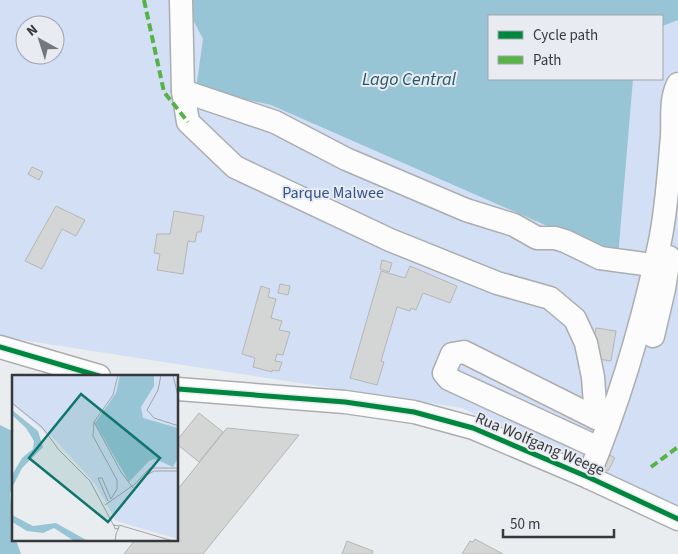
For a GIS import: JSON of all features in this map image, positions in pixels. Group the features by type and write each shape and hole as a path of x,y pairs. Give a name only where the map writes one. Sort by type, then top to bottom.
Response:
{"street":[{"path":"181,0 183,91 188,122 235,167 390,240 497,283 550,298 575,319 586,343 603,421 589,477"},
{"path":"589,477 644,373 660,266 660,240 672,135 673,94 678,84"},
{"path":"183,91 275,122 346,159 466,210 514,225 537,238 565,240 600,258 660,266"},
{"path":"589,477 588,443 603,421 631,362 660,266 678,189"},
{"path":"0,347 96,375"},
{"path":"588,443 450,379 444,373 452,354 464,352 603,421"},
{"name":"Rua Wolfgang Weege","path":"179,389 345,402 414,412 473,428 589,477 678,519"}],"green space":[{"name":"Parque Malwee","path":"0,0 678,0 678,507 613,479 462,408 2,337 0,355"}],"water":[{"name":"Lago Central","path":"191,0 678,0 678,20 663,26 663,15 488,15 488,80 633,80 618,257 271,105 196,89 203,39 188,10"},
{"path":"0,425 12,431 12,488 10,494 12,542 17,542 21,554 0,554"}],"building":[{"path":"32,167 43,172 39,180 28,174"},
{"path":"56,206 85,220 76,236 62,229 42,269 25,261"},
{"path":"174,211 204,216 201,232 197,232 195,242 188,241 183,274 157,270 160,254 154,253 157,234 170,234"},
{"path":"382,260 392,263 389,272 380,269"},
{"path":"410,266 457,286 450,303 423,293 416,310 411,308 410,311 397,307 381,361 384,362 377,385 350,378 381,271 405,278"},
{"path":"280,284 290,286 288,295 278,293"},
{"path":"261,286 270,289 268,297 276,299 271,318 282,321 279,330 290,332 283,355 277,354 275,361 282,362 279,371 272,370 272,372 253,367 255,358 242,354"},
{"path":"596,328 616,331 611,361 598,359 591,355"},
{"path":"199,413 223,432 199,462 179,446 179,438"},
{"path":"227,428 299,435 203,554 124,554 133,542 179,542 179,488"},
{"path":"594,446 615,458 608,471 588,459"},
{"path":"475,539 503,554 462,554 470,541 473,542"},
{"path":"347,541 373,551 372,554 342,554"}],"marked path":[{"path":"144,0 164,92 188,122"},
{"path":"651,467 678,447"}],"cycle path":[{"path":"0,347 96,375"},
{"path":"179,389 345,402 414,412 473,428 588,477 678,519"}]}
